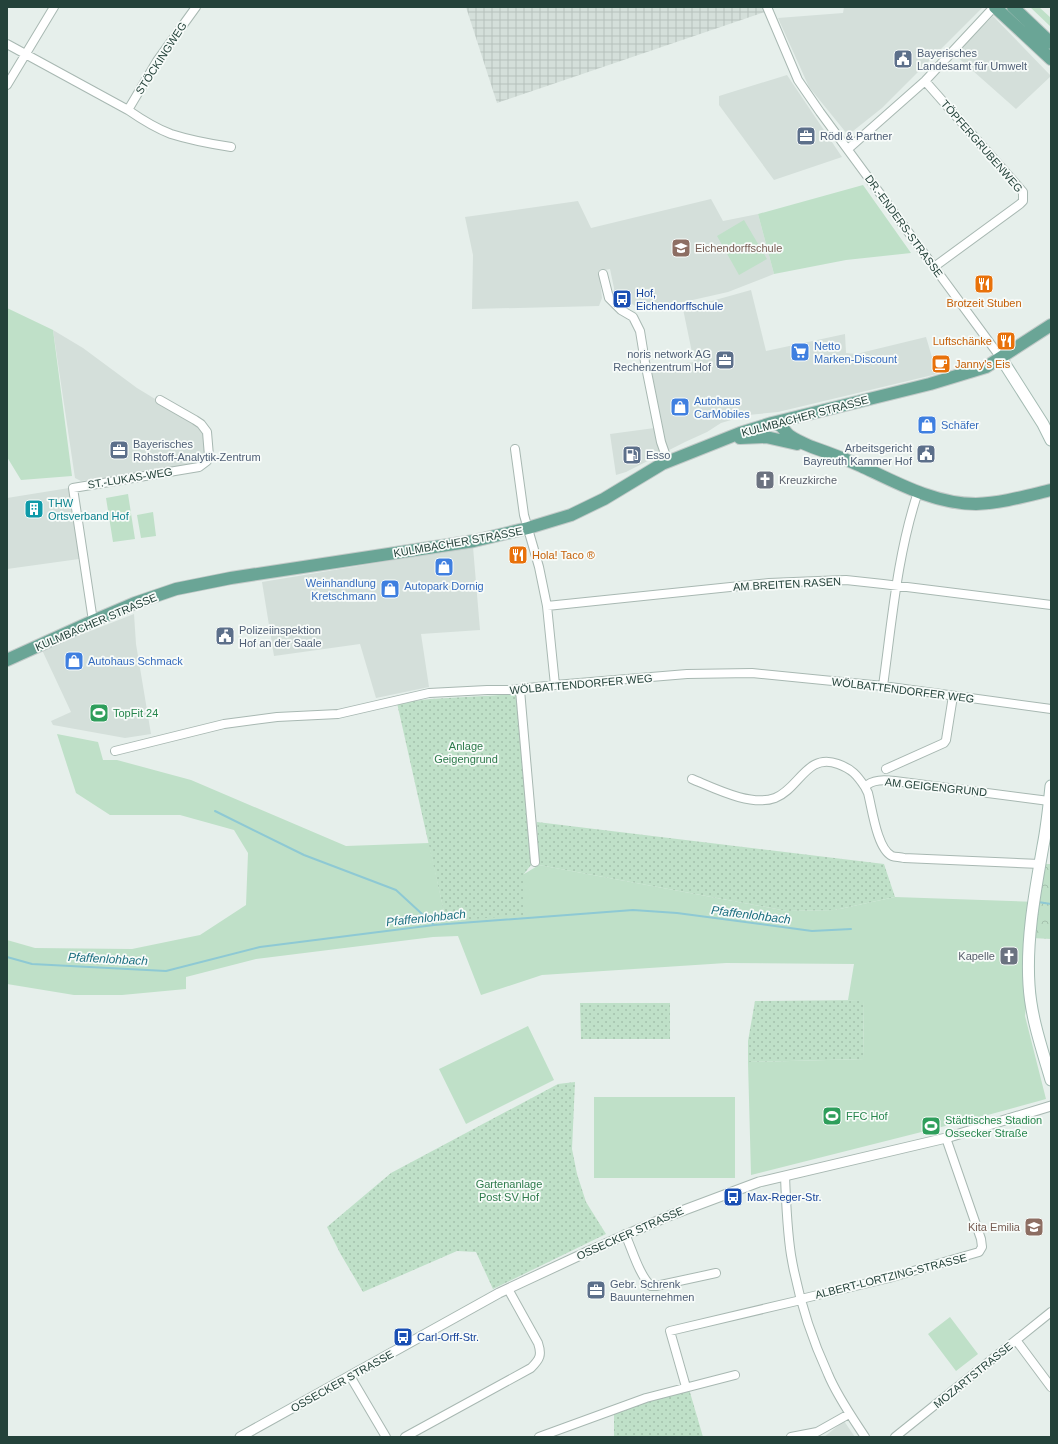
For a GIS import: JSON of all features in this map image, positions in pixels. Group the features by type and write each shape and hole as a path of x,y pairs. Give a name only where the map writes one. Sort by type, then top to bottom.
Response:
{"main road":[{"path":"994,7 1051,59"},
{"path":"1013,7 1051,43"},
{"name":"KULMBACHER STRASSE","path":"7,660 93,621 176,589 198,584 474,541 528,528 571,515 604,499 668,462 724,439 772,423 969,373 986,367 1051,325"},
{"name":"DR.-ENDERS-STRASSE","path":"1001,358 1043,424 1051,440"},
{"path":"772,423 782,426 789,436 796,440 918,492 941,499 975,504 993,503 1051,490"},
{"path":"724,439 756,437 770,438 830,454"},
{"path":"1051,786 1049,800 1048,840 1040,864 1034,901 1030,946 1029,986 1036,1028 1051,1080"}],"street":[{"path":"7,85 54,7"},
{"name":"STÖCKINGWEG","path":"128,110 157,61 196,7"},
{"name":"DR.-ENDERS-STRASSE","path":"767,7 798,80 1001,358"},
{"path":"848,149 925,81 994,7"},
{"path":"7,44 26,53 145,121 170,133 197,141 231,147"},
{"name":"TÖPFERGRUBENWEG","path":"925,81 1023,192 1024,196 1023,201 1020,204 934,267"},
{"path":"603,274 609,298 622,310 633,317 640,331 644,362 660,435 668,462"},
{"name":"ST.-LUKAS-WEG","path":"93,621 73,488 199,467 207,461 210,456 207,432 201,424 160,400"},
{"path":"515,449 524,516 539,567 547,606 555,685"},
{"path":"883,686 897,586 907,531 918,492"},
{"name":"AM BREITEN RASEN","path":"547,606 788,582 846,580 1051,605"},
{"name":"WÖLBATTENDORFER WEG","path":"115,751 224,724 277,717 338,714 428,693 520,690 555,685 687,674 752,673 883,686 1051,709"},
{"path":"520,690 535,862"},
{"name":"AM GEIGENGRUND","path":"886,769 944,743 946,740 953,696"},
{"path":"692,779 748,800 774,799 789,790 806,770 815,764 824,761 834,762 845,766 857,775 868,793 880,842 888,859"},
{"name":"AM GEIGENGRUND","path":"865,787 868,784 884,780 1049,800"},
{"path":"884,850 891,856 904,858 1040,864"},
{"name":"OSSECKER STRASSE","path":"240,1437 508,1289 625,1234 671,1215 758,1182 946,1138 1051,1106"},
{"name":"ALBERT-LORTZING-STRASSE","path":"801,1299 889,1278 979,1252 982,1247 981,1239 946,1138"},
{"path":"785,1176 787,1219 791,1255 810,1330 828,1375 849,1414 865,1437"},
{"path":"625,1234 642,1274 646,1282 651,1286 716,1273"},
{"path":"405,1437 531,1368 539,1361 541,1351 538,1343 508,1289"},
{"path":"686,1387 670,1330 801,1299"},
{"name":"MOZARTSTRASSE","path":"895,1437 1051,1312"},
{"path":"1016,1340 1051,1387"},
{"path":"539,1437 646,1398 735,1375"},
{"path":"350,1376 386,1437"},
{"path":"791,1437 817,1432 849,1414"}],"shaded area":[{"path":"466,7 767,7 768,11 497,103"},
{"path":"844,7 983,7 882,108 848,135 809,87 778,18 843,13"},
{"path":"993,16 1051,76 1016,109 955,55"},
{"path":"787,75 842,157 774,180 719,105 719,96"},
{"path":"711,199 723,221 758,214 774,274 728,292 644,311 615,293 610,269 599,271 602,298 599,306 472,309 473,255 465,217 578,201 591,228"},
{"path":"751,290 766,351 845,334 846,353 856,354 926,337 937,374 778,412 748,415 721,423 707,432 626,472 616,475 610,434 662,427 651,368 694,362 683,309"},
{"name":"Bayerisches Rohstoff-Analytik-Zentrum","path":"53,330 83,348 137,388 193,422 203,433 205,454 199,463 81,481 75,478"},
{"path":"69,488 79,559 7,569 7,498"},
{"path":"473,547 480,630 421,634 429,687 376,698 360,644 274,656 262,582"},
{"path":"134,614 136,644 151,734 125,738 53,725 51,721 71,712 42,650"},
{"path":"844,1421 855,1437 824,1437"}],"green space":[{"path":"1030,7 1039,7 1051,18 1051,27"},
{"path":"863,185 911,253 846,260 774,274 758,214"},
{"path":"744,220 767,259 739,275 717,236"},
{"path":"7,308 53,330 72,476 21,480 7,457"},
{"path":"128,494 135,539 113,542 106,498"},
{"path":"153,512 156,536 141,538 137,515"},
{"name":"Anlage Geigengrund","path":"517,694 531,865 524,874 525,915 446,921 397,703 430,699"},
{"path":"57,734 98,742 103,760 117,760 191,780 346,846 429,843 446,921 539,865 787,911 835,910 895,897 1037,902 1025,1016 1046,1099 751,1175 748,1062 864,1059 863,1000 848,1000 854,964 726,963 542,975 481,995 458,936 433,937 256,959 186,977 186,989 122,995 74,995 7,984 7,940 35,948 132,949 200,935 246,905 248,853 234,830 180,815 110,815 76,793"},
{"path":"537,822 884,864 895,897 835,910 787,911 539,865"},
{"path":"1045,864 1051,864 1051,939 1032,938"},
{"path":"863,1000 864,1059 748,1062 748,1041 755,1001"},
{"path":"580,1003 670,1003 670,1039 581,1039"},
{"path":"528,1026 554,1080 466,1124 439,1069"},
{"name":"Gartenanlage Post SV Hof","path":"575,1082 572,1149 577,1174 586,1202 606,1234 493,1289 476,1252 457,1251 363,1292 340,1253 327,1227 391,1173 558,1084"},
{"path":"594,1097 735,1097 735,1178 594,1178"},
{"path":"950,1317 978,1354 956,1371 928,1334"},
{"path":"689,1389 703,1437 614,1437 614,1409"}],"waterway":[{"path":"215,811 304,855 396,890 434,925"},
{"name":"Pfaffenlohbach","path":"1038,902 1051,904"},
{"name":"Pfaffenlohbach","path":"7,957 32,964 166,971 260,947 434,925 633,910 677,913 812,931 851,929"}],"place":[{"name":"Bayerisches Landesamt für Umwelt","path":"903,59"},
{"name":"Rödl & Partner","path":"806,136"},
{"name":"Eichendorffschule","path":"681,248"},
{"name":"Brotzeit Stuben","path":"984,284"},
{"name":"Hof, Eichendorffschule","path":"622,299"},
{"name":"Luftschänke","path":"1006,341"},
{"name":"Netto Marken-Discount","path":"800,352"},
{"name":"noris network AG Rechenzentrum Hof","path":"725,360"},
{"name":"Janny's Eis","path":"941,364"},
{"name":"Autohaus CarMobiles","path":"680,407"},
{"name":"Schäfer","path":"927,425"},
{"name":"Bayerisches Rohstoff-Analytik-Zentrum","path":"119,450"},
{"name":"Arbeitsgericht Bayreuth Kammer Hof","path":"926,454"},
{"name":"Esso","path":"632,455"},
{"name":"Kreuzkirche","path":"765,480"},
{"name":"THW Ortsverband Hof","path":"34,509"},
{"name":"Hola! Taco ®","path":"518,555"},
{"name":"Autopark Dornig","path":"444,567"},
{"name":"Weinhandlung Kretschmann","path":"390,589"},
{"name":"Polizeiinspektion Hof an der Saale","path":"225,636"},
{"name":"Autohaus Schmack","path":"74,661"},
{"name":"TopFit 24","path":"99,713"},
{"name":"Kapelle","path":"1009,956"},
{"name":"FFC Hof","path":"832,1116"},
{"name":"Städtisches Stadion Ossecker Straße","path":"931,1126"},
{"name":"Max-Reger-Str.","path":"733,1197"},
{"name":"Kita Emilia","path":"1034,1227"},
{"name":"Gebr. Schrenk Bauunternehmen","path":"596,1290"},
{"name":"Carl-Orff-Str.","path":"403,1337"}]}
